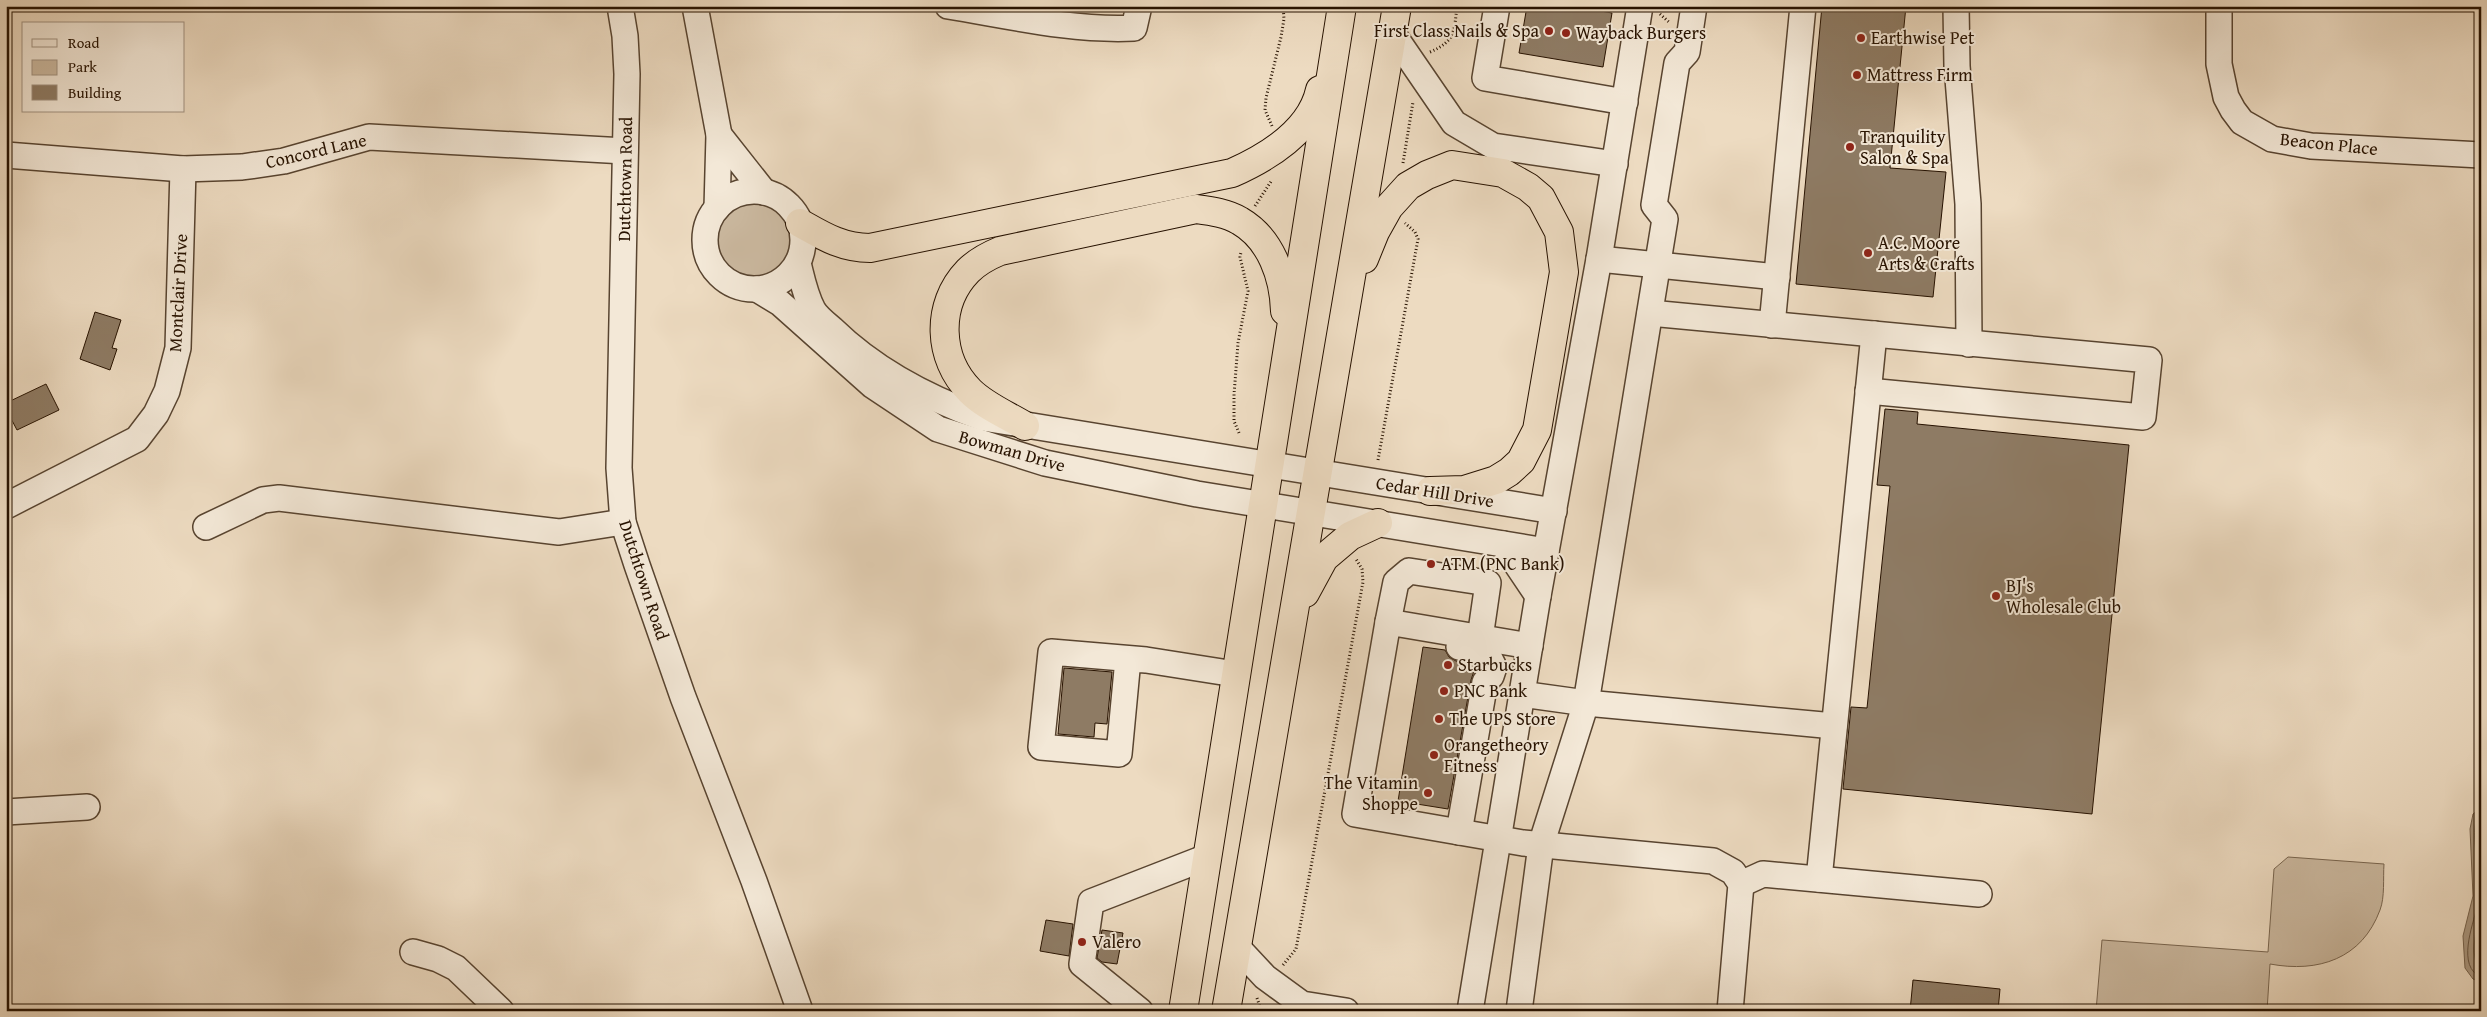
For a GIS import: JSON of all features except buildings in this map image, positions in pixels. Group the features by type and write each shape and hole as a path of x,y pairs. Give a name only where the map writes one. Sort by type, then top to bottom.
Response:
{"highway":[{"path":"1183,1011 1261,504 1269,465 1342,6"},
{"path":"1226,1011 1295,612 1316,473 1397,6"},
{"path":"800,223 836,243 852,248 870,248 1232,173 1266,157 1292,134 1316,106 1329,52 1336,39"},
{"path":"1346,304 1375,232 1390,207 1408,186 1427,175 1452,166 1503,173 1528,187 1540,198 1559,232 1564,272 1537,430 1521,461 1509,472 1471,488 1430,491"},
{"path":"1025,426 971,392 958,378 949,361 944,342 944,323 948,304 956,287 967,271 982,259 1000,251 1196,209 1219,213 1240,221 1262,238 1274,260 1280,277 1285,308 1281,386"},
{"path":"1295,612 1324,558 1350,536 1378,523"}],"street":[{"name":"Dutchtown Road","path":"620,6 625,36 627,74 619,468 623,522 683,697 754,881 800,1011"},
{"path":"695,6 719,135 717,208"},
{"path":"948,6 1005,18 1113,29 1134,28 1139,6"},
{"path":"1497,6 1485,78 1625,102"},
{"path":"1470,1011 1538,596 1599,259 1640,6"},
{"path":"1519,1011 1540,845 1586,703 1665,219 1654,205 1677,63 1687,52 1694,6"},
{"path":"1772,325 1803,6"},
{"path":"1956,6 1957,66 1968,204 1969,344"},
{"name":"Beacon Place","path":"2219,6 2219,64 2226,96 2232,110 2242,122 2272,139 2311,146 2481,154"},
{"path":"1393,34 1454,124 1493,146 1615,164"},
{"path":"719,135 764,192 786,203 800,223 803,239 798,263 777,284 757,289 733,285 720,276 710,262 705,238 708,222 717,208 738,194 764,192"},
{"name":"Concord Lane","path":"6,156 183,169 242,167 284,161 369,137 625,151"},
{"name":"Montclair Drive","path":"6,506 137,439 156,414 167,392 178,348 183,169"},
{"path":"1599,259 1777,277"},
{"name":"Bowman Drive","path":"798,263 805,291 814,312 852,349 910,387 946,404 983,418 1025,426 1316,473"},
{"name":"Bowman Drive","path":"757,289 780,303 872,385 938,429 1045,463 1311,512"},
{"path":"1650,313 2149,360 2143,417 1868,392"},
{"path":"1819,879 1874,334"},
{"name":"Cedar Hill Drive","path":"1316,473 1554,512"},
{"path":"206,527 263,500 278,498 559,532 623,522"},
{"path":"1311,512 1546,551"},
{"path":"1503,544 1538,596"},
{"path":"1459,832 1485,682 1491,676 1494,668 1489,640 1488,583 1409,571 1396,582 1355,814 1498,839 1540,845 1712,861 1733,872 1741,884 1730,1011"},
{"path":"1387,629 1530,646"},
{"path":"1387,629 1482,651 1490,656 1494,668"},
{"path":"1128,659 1119,754 1041,747 1051,652 1128,659 1235,674"},
{"path":"1522,694 1586,703 1834,726"},
{"path":"6,812 87,807"},
{"path":"1140,1011 1082,964 1091,902 1207,857"},
{"path":"1741,884 1763,874 1979,894"},
{"path":"1237,948 1290,1007 1346,1011"},
{"path":"413,952 438,959 456,968 501,1011"}],"path":[{"path":"1273,128 1265,110 1266,98 1281,37 1284,19 1283,6"},
{"path":"1423,56 1447,44 1453,36 1458,6"},
{"path":"1401,169 1414,98"},
{"path":"1254,211 1267,186 1278,174"},
{"path":"1372,458 1380,460 1418,240 1415,232 1402,221"},
{"path":"1239,434 1234,421 1234,395 1238,343 1248,292 1246,274 1240,257 1243,245"},
{"path":"1281,968 1296,949 1363,582 1362,569 1354,555"}],"green space":[{"path":"754,191 764,192 781,199 795,213 802,230 802,250 795,267 781,281 764,288 754,289 744,288 727,281 713,267 706,250 705,240 706,230 713,213 727,199 744,192"},
{"path":"2288,857 2384,864 2382,905 2372,927 2350,951 2336,959 2321,964 2288,966 2270,964 2267,1011 2096,1011 2102,940 2268,952 2274,869"}],"water":[{"path":"2481,808 2481,982 2473,979 2465,968 2463,936 2473,896 2470,829 2473,814"}],"place":[{"name":"First Class Nails & Spa","path":"1549,31"},
{"name":"Wayback Burgers","path":"1566,33"},
{"name":"Earthwise Pet","path":"1861,38"},
{"name":"Mattress Firm","path":"1857,75"},
{"name":"Tranquility Salon & Spa","path":"1850,147"},
{"name":"A.C. Moore Arts & Crafts","path":"1868,253"},
{"name":"ATM (PNC Bank)","path":"1431,564"},
{"name":"BJ's Wholesale Club","path":"1996,596"},
{"name":"Starbucks","path":"1448,665"},
{"name":"PNC Bank","path":"1444,691"},
{"name":"The UPS Store","path":"1439,719"},
{"name":"Orangetheory Fitness","path":"1434,755"},
{"name":"The Vitamin Shoppe","path":"1428,793"},
{"name":"Valero","path":"1082,942"}]}
